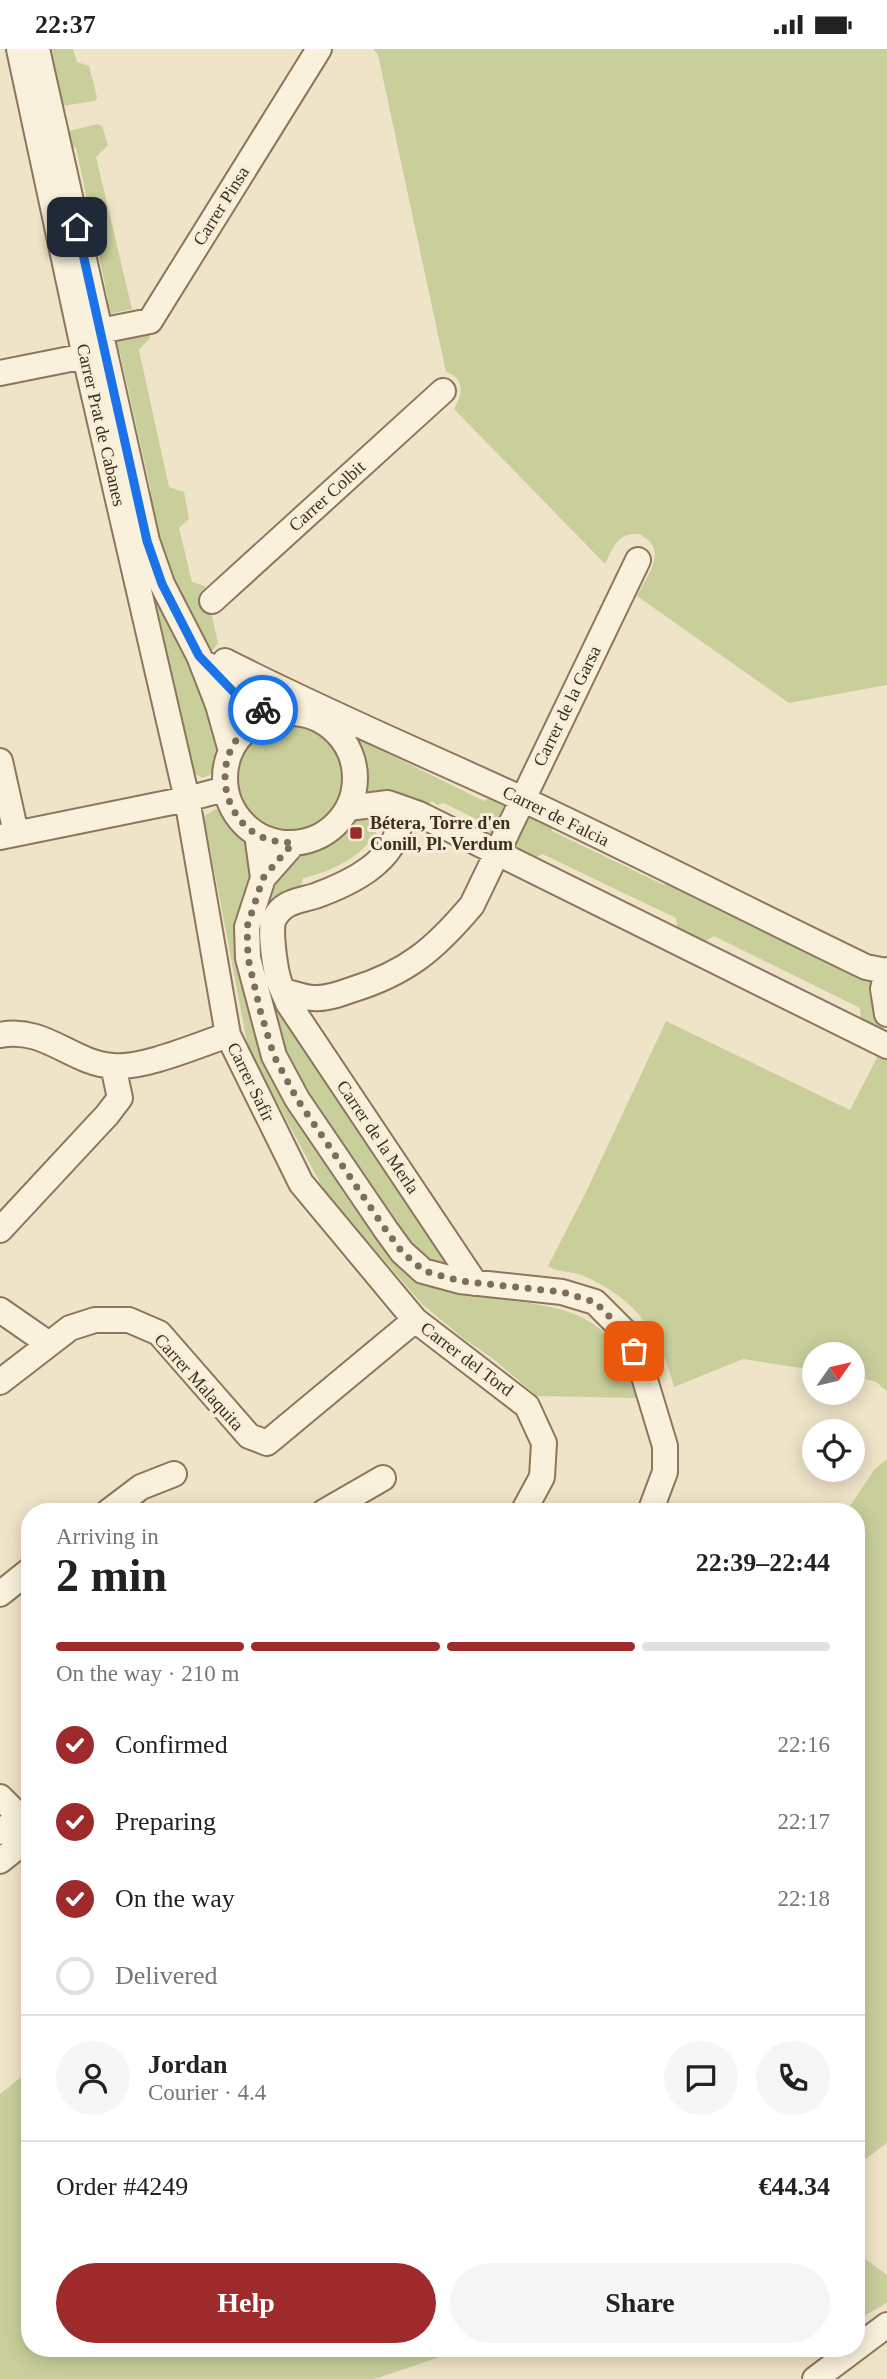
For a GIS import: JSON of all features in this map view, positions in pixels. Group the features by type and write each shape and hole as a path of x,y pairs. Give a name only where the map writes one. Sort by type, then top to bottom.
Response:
{"street":[{"name":"Carrer Prat de Cabanes","path":"19,49 85,356 187,799"},
{"path":"37,49 147,541 162,584 199,656 218,705 231,751"},
{"name":"Carrer Pinsa","path":"100,331 150,321 319,49"},
{"path":"0,373 85,356"},
{"name":"Carrer Colbit","path":"212,601 443,391"},
{"name":"Carrer de la Garsa","path":"283,991 314,998 336,995 376,982 412,963 443,939 472,905 638,560"},
{"path":"199,656 246,705 276,715"},
{"name":"Carrer de Falcia","path":"225,661 346,721 522,799 866,967 887,970"},
{"path":"296,713 317,719 334,731 347,747 354,767 354,789 348,808 338,822 310,841 274,842 257,835 242,823 231,807 225,789 225,769 231,751 242,734 257,722 276,715 296,713"},
{"path":"0,761 8,835 225,789"},
{"name":"Carrer Safir","path":"187,799 228,1035 301,1183 415,1320"},
{"path":"348,808 388,803 419,814 887,1045"},
{"name":"Carrer de la Merla","path":"388,803 400,821 398,835 386,854 366,872 315,896 287,903 272,920 278,978 288,1003 475,1283"},
{"path":"257,835 263,878"},
{"path":"293,843 263,878 247,927 248,958 274,1056 297,1099 402,1252 424,1271 475,1283 562,1292 595,1302 626,1333 642,1370 665,1446 665,1472 653,1503"},
{"path":"887,970 883,989 887,1014"},
{"path":"0,1034 16,1031 32,1034 93,1061 113,1066 139,1064 228,1035"},
{"path":"0,1230 120,1098 113,1066"},
{"path":"0,1310 48,1344"},
{"name":"Carrer Malaquita","path":"0,1382 70,1328 96,1320 129,1320 159,1333 249,1437 267,1443 415,1320"},
{"name":"Carrer del Tord","path":"415,1320 527,1406 544,1443 542,1477 528,1503"},
{"path":"120,1503 141,1487 174,1474"},
{"path":"340,1503 383,1478"},
{"path":"0,1594 21,1577"},
{"path":"0,1797 21,1816"},
{"path":"0,1832 21,1823"},
{"path":"0,1861 21,1829"},
{"path":"865,2342 887,2325"},
{"path":"815,2379 844,2357"}],"green space":[{"path":"32,49 153,587 192,660 222,733 214,773 203,778 192,772 189,766"},
{"path":"48,49 73,49 77,62 89,66 97,97 95,101 61,106"},
{"path":"373,49 887,49 887,685 789,703 637,596 654,562 653,547 648,540 639,534 621,538 605,564 454,409 459,398 459,382 446,372 378,55"},
{"path":"98,124 102,126 108,145 96,157 132,309 110,314 104,303 108,299 76,148 68,144 67,133"},
{"path":"148,330 150,338 139,350 169,487 184,492 189,519 179,528 192,582 205,586 218,643 213,650 209,650 177,598 146,496 151,491 120,353 114,351 111,338"},
{"path":"291,721 312,725 330,737 342,755 346,776 342,797 330,815 312,827 291,831 270,827 252,815 240,797 236,776 240,755 252,737 270,725"},
{"path":"348,731 371,733 372,746 484,801 496,794 505,799 508,810 495,835 487,836 476,830 476,819 444,803 437,805 432,801 426,807 368,792 363,785 362,757"},
{"path":"216,809 238,828 250,855 260,1044 396,1255 512,1293 513,1301 560,1309 595,1325 609,1337 620,1353 637,1398 537,1396 422,1304 325,1192 248,1048 204,816"},
{"path":"375,810 391,822 382,821 369,843 339,866 303,878 300,889 266,940 451,1264 448,1265 429,1260 399,1233 283,1056 255,938 268,890 300,854 330,838 350,821"},
{"path":"527,814 550,817 552,831 664,885 676,876 701,889 697,899 856,978 869,970 884,1028 882,1031 861,1022 860,1008 714,936 700,944 678,933 676,918 542,854 530,861 513,848"},
{"path":"666,1021 850,1110 881,1050 887,1053 887,1391 876,1382 865,1379 865,1342 802,1342 802,1368 743,1359 674,1387 653,1334 632,1307 618,1295 584,1276 548,1266 586,1192"},
{"path":"887,1459 887,2143 865,2159 865,1503 852,1503 874,1470"},
{"path":"21,2077 21,2357 440,2357 375,2379 0,2379 0,2094"},
{"path":"865,2259 887,2275 887,2303 865,2315"}],"way so far":[{"path":"263,710 276,715 257,722 242,734 231,751 225,769 225,789 231,807 242,823 257,835 274,842 293,843 263,878 247,927 248,958 260,1010 274,1056 297,1099 402,1252 424,1271 460,1281 562,1292 595,1302 626,1333 634,1351"}],"place":[{"name":"Bétera, Torre d'en Conill, Pl. Verdum","path":"356,833"}],"route":[{"path":"77,227 147,541 162,584 199,656 246,705 263,710"}]}
